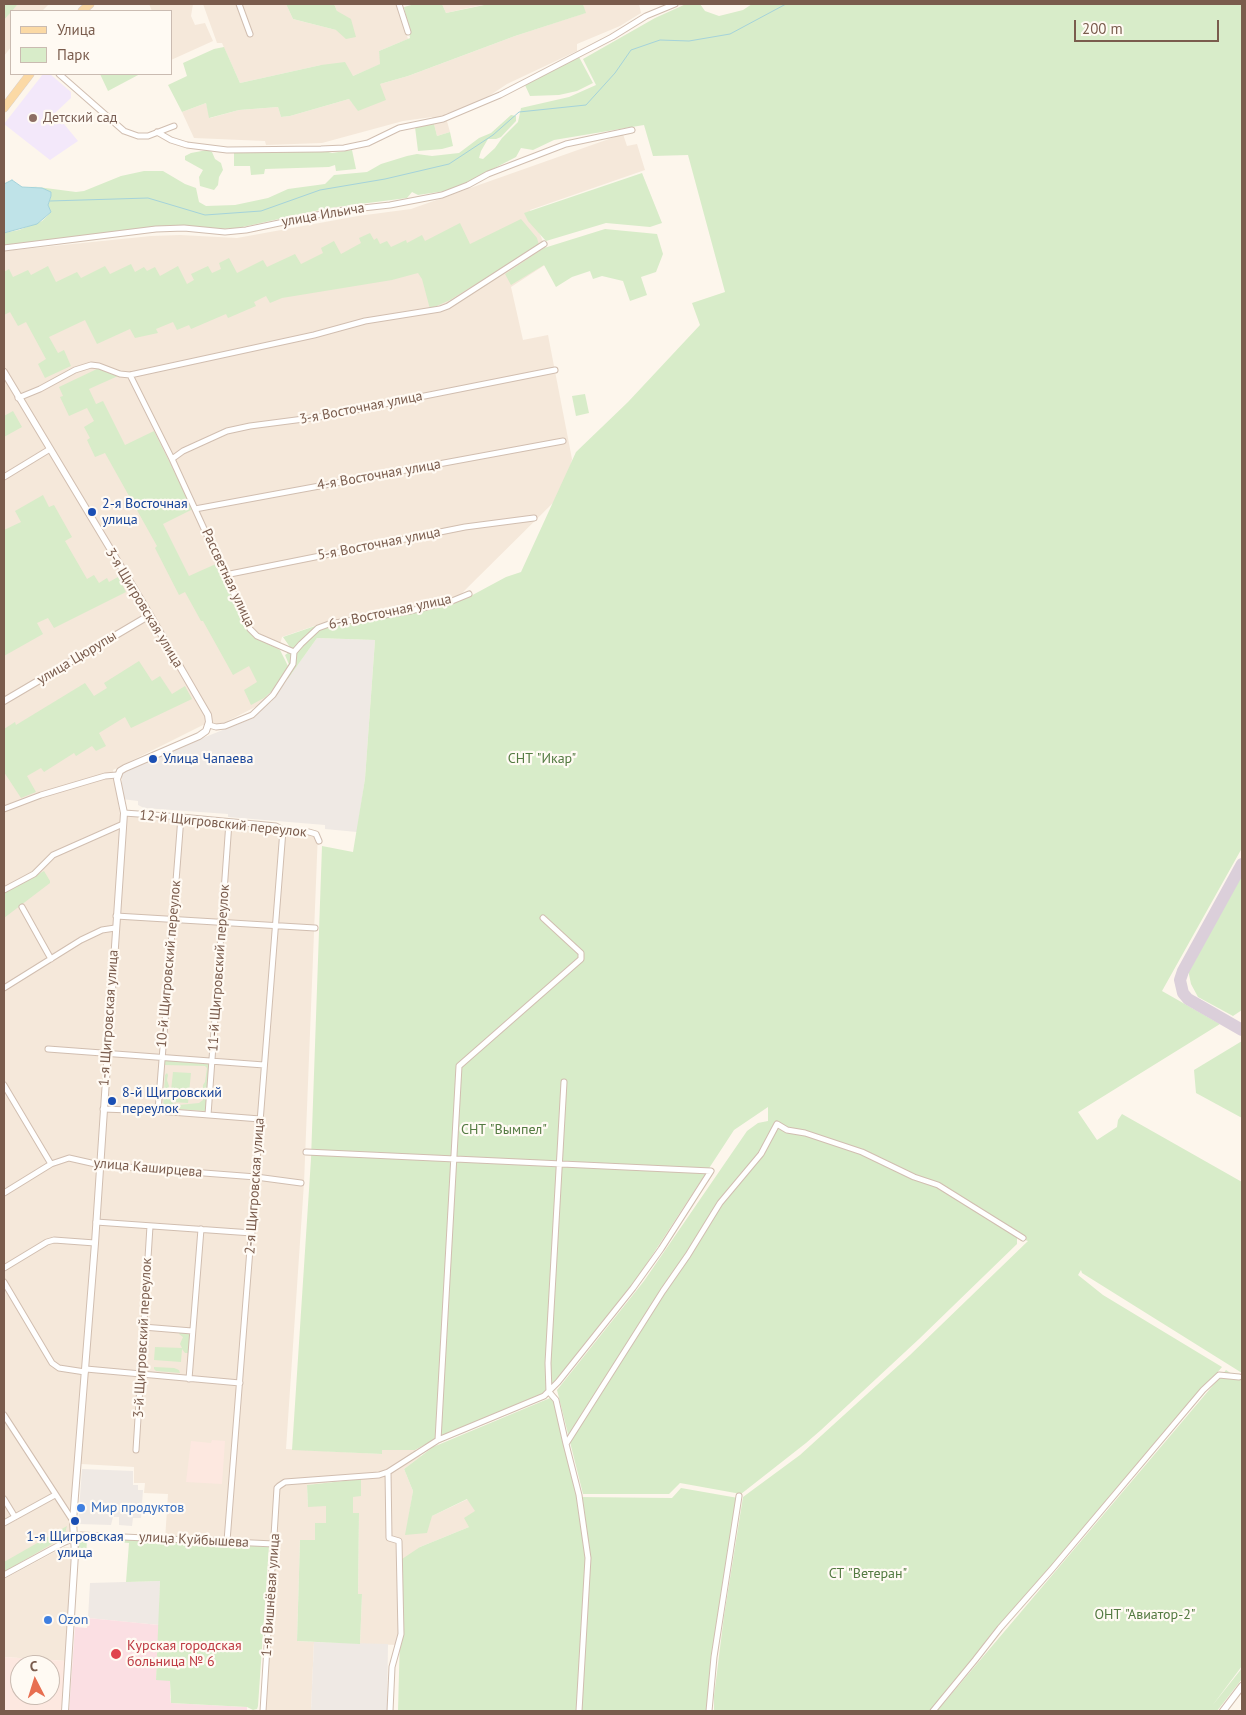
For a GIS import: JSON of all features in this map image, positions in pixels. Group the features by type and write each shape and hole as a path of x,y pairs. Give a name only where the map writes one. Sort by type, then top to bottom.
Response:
{"main road":[{"path":"4,108 29,75"}],"street":[{"path":"239,4 250,34"},
{"path":"400,4 408,32"},
{"path":"157,132 171,140 187,145 219,150 321,149 368,144 399,128 443,120 500,95 604,41 646,16 675,4"},
{"path":"60,75 124,131 138,136 148,136 174,126"},
{"name":"улица Ильича","path":"4,248 156,229 184,228 225,232 246,230 336,211 390,205 442,196 488,174 566,144 632,130"},
{"path":"18,398 40,389 75,370 91,365 120,374 130,375 314,335 365,321 440,309 448,306 544,244"},
{"name":"3-я Восточная улица","path":"172,460 183,451 227,432 250,426 319,417 555,370"},
{"name":"3-я Щигровская улица","path":"4,372 150,615 208,715 209,725"},
{"name":"Рассветная улица","path":"130,375 172,460 250,629 257,636 294,652"},
{"name":"4-я Восточная улица","path":"195,509 563,441"},
{"path":"4,477 50,449"},
{"name":"5-я Восточная улица","path":"225,575 465,527 534,518"},
{"name":"6-я Восточная улица","path":"209,725 216,728 225,726 252,715 273,695 293,664 294,652 318,628 329,624 410,611 452,601 469,594"},
{"name":"улица Цюрупы","path":"4,702 150,615"},
{"path":"4,809 41,795 105,776 117,775 124,768 199,736 206,731 209,725"},
{"name":"1-я Щигровская улица","path":"65,1711 75,1554 74,1521 124,814 117,785 117,775"},
{"name":"12-й Щигровский переулок","path":"124,814 276,826 283,830 316,834 318,840"},
{"name":"10-й Щигровский переулок","path":"158,1111 181,817"},
{"name":"11-й Щигровский переулок","path":"208,1115 229,822"},
{"path":"4,890 34,874 53,855 123,824"},
{"name":"2-я Щигровская улица","path":"227,1541 283,830"},
{"path":"22,908 51,959"},
{"path":"116,916 315,928"},
{"path":"438,1440 459,1066 581,960 581,953 543,918"},
{"path":"4,988 94,933 115,928"},
{"path":"48,1049 264,1065"},
{"path":"564,1082 548,1363 549,1392 556,1400 579,1495 588,1558 578,1711"},
{"path":"4,1085 51,1164"},
{"path":"103,1109 158,1111 260,1119"},
{"path":"566,1444 720,1203 761,1154 777,1124 787,1130 805,1133 862,1152 914,1178 938,1186 1023,1238"},
{"path":"306,1152 711,1171 661,1249 633,1288 549,1392 544,1396 438,1440 388,1472 389,1538 399,1541 401,1624 398,1647 392,1667 390,1711"},
{"name":"улица Каширцева","path":"4,1194 51,1164 69,1158 100,1165 256,1177 302,1183"},
{"path":"96,1222 252,1232"},
{"name":"3-й Щигровский переулок","path":"136,1450 150,1226"},
{"path":"189,1378 201,1229"},
{"path":"4,1268 47,1242 54,1240 95,1243"},
{"path":"4,1282 52,1363 58,1368 141,1373 240,1384"},
{"path":"143,1327 192,1331"},
{"path":"933,1711 1000,1628 1202,1390 1219,1375 1239,1377"},
{"path":"4,1415 74,1521"},
{"name":"1-я Вишнёвая улица","path":"263,1711 277,1488 285,1482 379,1475 388,1472"},
{"path":"4,1523 55,1494"},
{"path":"709,1711 714,1657 739,1496"},
{"path":"4,1499 15,1516"},
{"name":"улица Куйбышева","path":"4,1576 74,1537 85,1534 274,1544"},
{"path":"1223,1711 1242,1686"}],"shaded area":[{"path":"18,4 49,4 43,10 12,10"},
{"path":"149,4 193,4 191,16 195,25 205,23 213,41 172,60 172,10 152,10"},
{"path":"203,4 286,4 293,19 336,30 337,11 334,4 397,4 408,39 379,51 381,64 353,76 321,65 240,83 222,43 217,43"},
{"path":"442,4 481,4 482,5 446,13"},
{"path":"583,4 639,4 641,13 620,26 577,44 577,51 507,84 483,100 461,110 445,114 450,132 437,136 432,117 403,121 322,143 266,145 265,141 194,138 182,112 206,103 210,118 239,110 278,107 281,117 349,99 358,110 380,84 408,76 515,36 585,13"},
{"path":"10,12 10,48 4,56 4,20"},
{"name":"Детский сад","path":"42,75 51,75 71,92 71,98 55,113 78,141 50,160 4,124"},
{"path":"623,134 627,146 637,144 645,170 530,210 551,261 511,287 523,340 548,335 572,459 565,491 453,602 398,615 350,617 320,624 282,637 265,702 222,724 203,725 113,770 120,815 318,832 304,1183 286,1449 381,1454 382,1450 415,1450 421,1456 404,1469 413,1491 406,1534 432,1516 468,1499 476,1511 469,1527 420,1547 399,1645 360,1644 362,1594 358,1595 359,1513 353,1513 353,1496 361,1495 361,1479 307,1485 308,1506 326,1506 326,1523 315,1540 300,1540 297,1641 314,1642 311,1711 263,1711 270,1544 165,1540 168,1494 144,1493 145,1483 134,1483 134,1467 81,1464 75,1533 4,1572 4,251 151,236 180,235 237,238 358,216 411,209"},
{"path":"317,638 375,640 365,779 357,832 325,829 325,825 228,817 228,814 144,808 138,805 138,801 122,799 122,770 253,718 253,714 264,703 271,702"},
{"path":"212,1440 225,1441 222,1484 186,1482 191,1441 211,1443"},
{"path":"82,1469 133,1471 133,1485 138,1485 138,1490 143,1490 141,1518 133,1518 132,1526 119,1525 119,1517 113,1517 111,1525 78,1524"},
{"path":"64,1547 69,1547 73,1550 66,1661 60,1661 60,1655 10,1655 10,1657 4,1657 4,1579"},
{"path":"160,1581 159,1625 88,1618 90,1583"},
{"name":"Курская городская больница № 6","path":"88,1618 159,1625 156,1679 170,1680 171,1703 247,1707 247,1711 69,1711 75,1627 87,1628"},
{"path":"314,1642 388,1644 387,1711 311,1711"},
{"path":"4,1657 10,1657 10,1705 60,1705 60,1661 66,1661 61,1711 4,1711"}],"green space":[{"path":"4,4 18,4 13,10 10,10 10,13 4,20"},
{"path":"286,4 334,4 337,11 351,19 356,37 346,39 336,30 293,19"},
{"path":"415,4 442,4 446,13 489,4 583,4 586,13 515,36 408,76 380,84 386,100 358,111 349,99 290,116 281,117 278,107 239,110 209,118 206,103 182,112 168,85 187,76 183,63 214,49 224,47 240,83 321,65 345,62 353,76 380,64 379,51 410,38 404,7"},
{"path":"686,4 700,4 705,11 719,16 743,10 752,4 1242,4 1242,848 1162,991 1220,1024 1078,1112 1097,1140 1117,1127 1118,1120 1122,1114 1242,1182 1242,1373 1082,1273 1081,1270 1078,1275 1103,1295 1222,1367 930,1711 714,1711 714,1696 724,1616 743,1497 800,1455 910,1355 1028,1241 1017,1237 1017,1244 919,1339 821,1430 741,1494 680,1483 669,1494 583,1494 557,1390 644,1281 747,1131 758,1123 768,1121 768,1107 734,1130 636,1280 557,1381 546,1392 439,1437 415,1450 382,1450 382,1454 292,1450 311,1159 322,846 353,852 365,779 375,640 317,638 287,680 290,667 285,655 292,650 283,637 321,624 351,617 399,615 434,608 467,598 506,577 521,572 576,452 628,402 700,325 692,303 725,292 688,155 653,156 644,125 554,140 533,150 521,148 516,157 460,186 445,191 418,195 412,192 407,198 329,208 238,228 157,227 4,245 4,233 19,230 42,221 51,212 48,205 51,196 50,192 42,188 30,186 76,192 84,191 121,176 144,171 163,171 196,188 199,202 206,206 235,205 268,198 288,189 325,184 334,175 367,172 381,164 407,156 459,153 479,138 491,133 511,115 516,116 516,121 501,137 488,139 479,158 483,159 518,122 521,108 569,97 596,85 583,59 655,18"},
{"path":"579,57 593,83 577,91 559,95 530,96 525,85"},
{"path":"100,75 138,75 108,91"},
{"path":"434,124 437,136 450,132 453,146 418,151 415,127"},
{"path":"285,149 332,153 352,150 356,169 336,171 335,165 329,167 265,169 264,174 251,175 250,166 234,166 234,153"},
{"path":"207,150 212,152 215,159 221,163 223,170 219,177 218,185 214,190 200,186 199,177 203,170 185,160 185,156 191,153"},
{"path":"642,173 662,223 650,227 606,223 546,241 528,221 524,213"},
{"path":"521,219 537,238 539,245 450,300 430,309 422,279 418,273 392,280 282,298 270,303 266,296 254,302 256,306 228,318 226,314 191,329 189,325 177,330 173,322 156,329 158,333 135,338 130,329 97,344 85,320 49,337 58,353 64,350 71,366 45,378 38,364 46,359 26,322 18,326 10,312 4,315 4,272 9,269 13,277 28,270 31,275 48,266 56,282 77,272 81,278 105,266 110,274 131,264 135,272 144,267 147,271 155,267 160,276 178,266 187,284 194,280 191,274 208,266 212,273 221,269 219,263 229,258 237,273 263,260 267,267 295,254 301,264 323,253 321,248 334,241 341,254 361,243 359,238 370,233 374,240 377,238 380,244 387,241 391,247 406,240 407,243 422,235 425,241 460,223 470,244"},
{"path":"605,229 657,234 663,254 656,272 641,277 647,295 630,301 623,281 602,276 593,279 590,271 572,277 556,287 544,265 511,285 505,274 544,248"},
{"path":"99,368 118,376 89,389 96,404 103,401 125,445 154,431 193,509 163,524 189,576 218,563 249,632 256,638 280,650 288,666 271,692 251,705 244,690 257,682 249,666 233,675 185,592 179,595 155,548 157,546 105,453 95,457 87,440 90,438 84,427 94,421 87,408 69,416 60,397 63,396 59,387"},
{"path":"585,394 589,413 576,416 572,396"},
{"path":"13,411 22,427 4,437 4,416"},
{"path":"43,495 49,507 54,505 72,537 65,541 87,579 94,575 99,583 107,578 109,582 118,577 126,592 54,628 48,618 37,623 43,634 4,656 4,530 21,522 15,511"},
{"path":"139,661 152,681 160,676 172,694 185,686 192,699 131,728 125,717 99,733 106,746 96,751 92,746 76,756 74,753 44,772 41,768 27,776 36,792 21,798 4,772 4,729 15,722 16,725 85,683 94,696 107,688 104,683"},
{"path":"1242,870 1242,1010 1233,1016 1198,997 1191,984 1188,970"},
{"path":"44,871 50,883 4,918 4,893"},
{"path":"1242,1041 1242,1118 1196,1093 1194,1070"},
{"path":"165,1060 209,1063 211,1066 205,1111 163,1108 165,1075 167,1073 169,1086 166,1095 170,1100 173,1072 191,1073 188,1103 171,1102 179,1105 199,1103 203,1100 203,1085 207,1068 205,1066 165,1065"},
{"path":"181,1331 190,1331 191,1334 189,1353 185,1353 182,1349 181,1362 154,1360 155,1347 182,1348 180,1344 183,1337 179,1334"},
{"path":"154,1367 174,1368 179,1370 180,1373 156,1371"},
{"name":"ОНТ \"Авиатор-2\"","path":"1226,1370 1242,1381 1242,1666 1212,1706 1242,1668 1242,1679 1217,1711 937,1711"},
{"path":"550,1398 553,1399 578,1497 672,1498 681,1488 738,1498 708,1711 398,1711 402,1559 420,1547 469,1527 464,1518 475,1511 467,1499 432,1516 427,1533 405,1535 413,1491 404,1469 433,1447"},
{"path":"361,1479 361,1496 353,1497 353,1513 359,1513 358,1594 362,1594 360,1644 297,1641 300,1540 315,1540 315,1523 326,1523 326,1506 308,1507 307,1485"},
{"path":"67,1526 65,1533 57,1541 4,1572 4,1562"},
{"path":"81,1537 269,1546 257,1709 171,1703 170,1681 156,1680 160,1581 126,1582 129,1543 87,1540 86,1557 79,1557 78,1541"}],"water":[{"path":"12,180 22,187 42,188 51,192 48,205 51,212 37,224 4,233 4,184"}],"waterway":[{"path":"50,201 148,198 205,215 261,211 320,190 385,179 449,164 493,135 519,112 586,105 615,73 631,50 660,40 689,41 730,34 786,4"}],"taxiway":[{"path":"1242,864 1183,971 1180,980 1183,993 1188,999 1242,1030"}],"place":[{"name":"Детский сад","path":"33,118"},
{"name":"2-я Восточная улица","path":"92,512"},
{"name":"Улица Чапаева","path":"153,759"},
{"name":"8-й Щигровский переулок","path":"112,1101"},
{"name":"Мир продуктов","path":"81,1508"},
{"name":"1-я Щигровская улица","path":"75,1521"},
{"name":"Ozon","path":"48,1620"},
{"name":"Курская городская больница № 6","path":"116,1654"}],"park label":[{"name":"СНТ \"Икар\"","path":"542,759"},
{"name":"СНТ \"Вымпел\"","path":"504,1130"},
{"name":"СТ \"Ветеран\"","path":"868,1574"}]}
